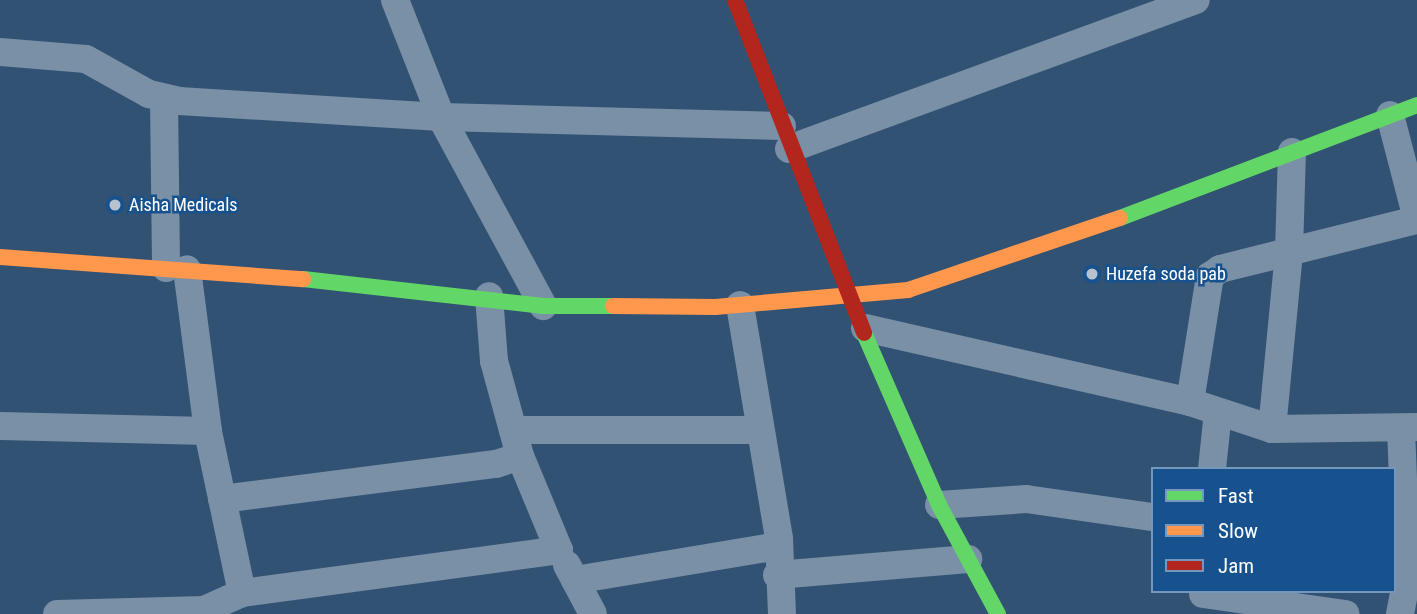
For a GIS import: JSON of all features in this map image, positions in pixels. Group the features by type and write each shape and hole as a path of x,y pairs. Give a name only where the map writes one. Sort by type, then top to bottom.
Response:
{"main road":[{"path":"735,0 848,295 865,328 939,505 998,614"},
{"path":"0,257 177,269 489,296 543,306 740,305 908,290 1020,254 1417,105"}],"street":[{"path":"395,0 441,117 543,306"},
{"path":"0,52 86,59 164,99 786,137 1130,11 1196,0"},
{"path":"164,99 177,269 242,593"},
{"path":"1191,402 1210,276 1220,269 1417,219 1391,114"},
{"path":"1272,429 1289,252 1292,152"},
{"path":"489,296 494,361 517,443 559,550 593,614"},
{"path":"740,305 758,430 779,546 777,575 782,614"},
{"path":"865,328 1191,402 1272,429 1409,428 1406,577 1400,614"},
{"path":"1212,467 1218,412"},
{"path":"0,426 208,430"},
{"path":"222,499 495,464 517,443 758,430"},
{"path":"939,505 1026,499 1151,517"},
{"path":"575,580 779,546"},
{"path":"57,614 204,610 242,593 559,550"},
{"path":"777,575 968,559"},
{"path":"1202,600 1346,614"}],"traffic: fast":[{"path":"1120,218 1417,105"},
{"path":"303,279 543,306 613,306"},
{"path":"864,333 939,505 998,614"}],"traffic: slow":[{"path":"613,306 715,307 908,290 1120,218"},
{"path":"0,257 303,279"}],"traffic: jam":[{"path":"735,0 864,333"}],"place":[{"name":"Aisha Medicals","path":"115,205"},
{"name":"Huzefa soda pab","path":"1092,274"}]}
